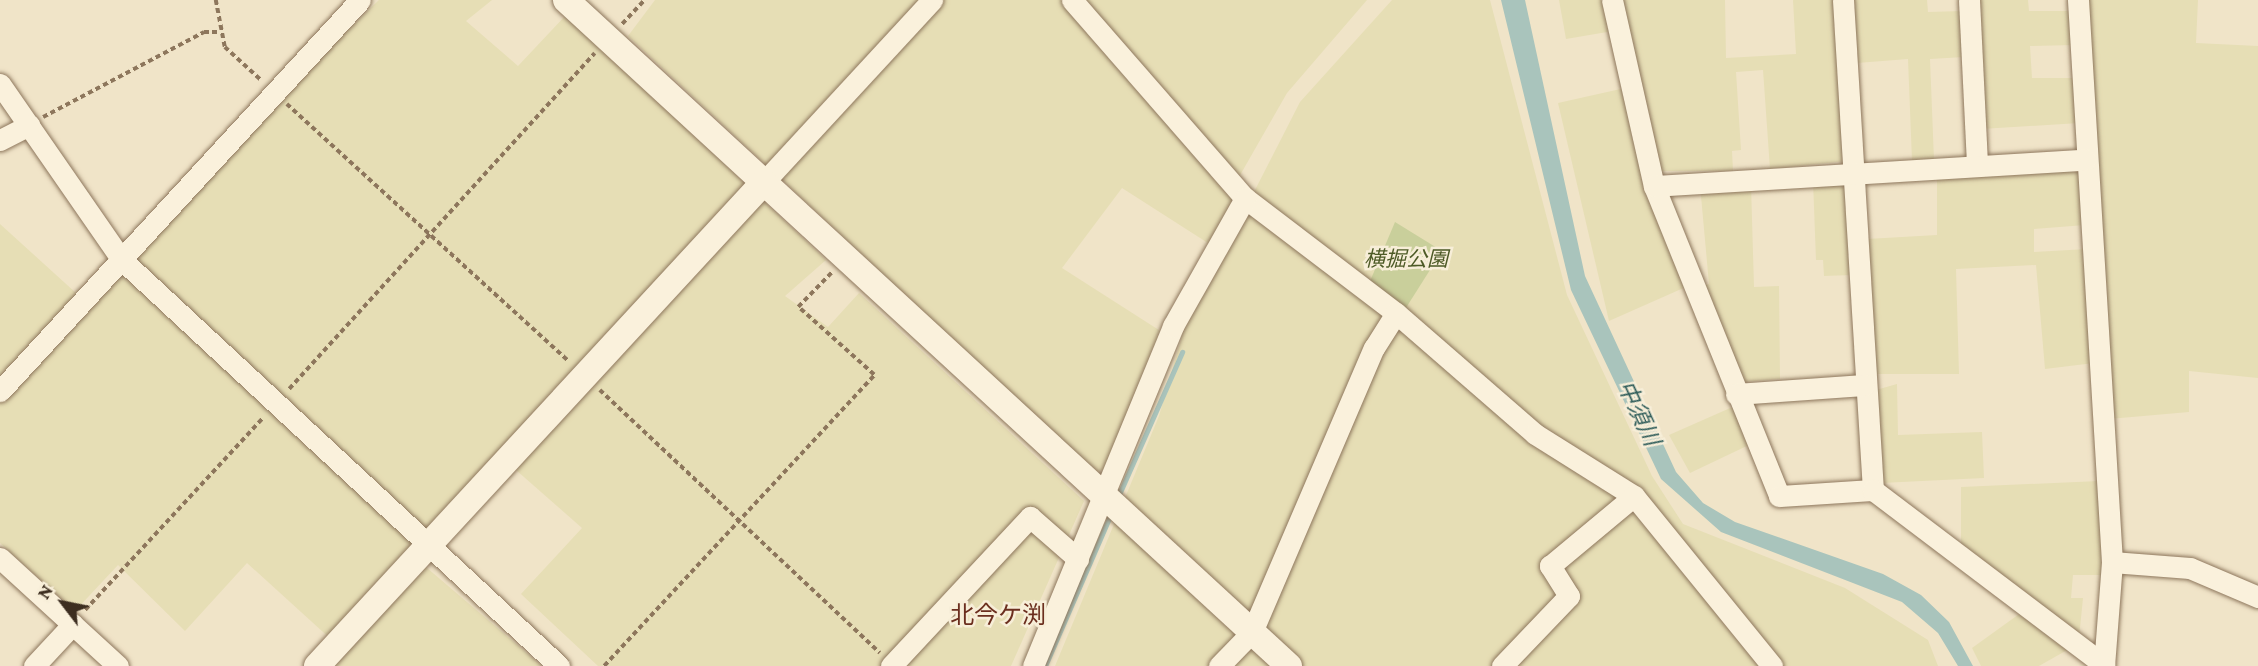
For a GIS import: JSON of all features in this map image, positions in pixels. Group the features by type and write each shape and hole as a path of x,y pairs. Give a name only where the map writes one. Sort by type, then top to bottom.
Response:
{"street":[{"path":"0,391 360,0"},
{"path":"566,0 1289,666"},
{"path":"317,666 932,0"},
{"path":"1072,0 1245,198 1396,313 1535,434 1634,496 1772,666"},
{"path":"1612,0 1654,186 1779,496 1873,490 2104,666"},
{"path":"1843,0 1864,385 1873,490"},
{"path":"1969,0 1977,165"},
{"path":"2078,0 2085,160 2112,562 2104,666"},
{"path":"0,84 121,259 274,405 430,544 559,666"},
{"path":"0,141 29,125"},
{"path":"1654,186 2085,160"},
{"path":"1033,666 1173,326 1245,198"},
{"path":"1219,666 1252,632 1374,348 1396,313"},
{"path":"1737,394 1864,385"},
{"path":"1502,666 1569,596 1550,566 1634,496"},
{"path":"891,666 1030,517 1078,559"},
{"path":"0,558 118,666"},
{"path":"2112,562 2190,568 2258,597"},
{"path":"34,666 73,624"}],"path":[{"path":"216,0 225,47 274,93"},
{"path":"73,624 644,0"},
{"path":"29,125 204,32 220,32"},
{"path":"604,666 874,375 799,307 845,258"}],"green space":[{"path":"379,0 492,0 466,21 518,66 566,15 826,260 785,296 828,327 859,293 1084,501 1011,666 598,666 521,594 582,528 499,455 413,556 542,666 312,666 334,642 247,563 185,631 118,565 75,611 0,543 0,224 76,293"},
{"path":"655,0 1367,0 1287,93 1231,191 1237,202 1211,245 1122,188 1062,268 1162,332 1107,469 1095,472 628,36"},
{"path":"1392,0 1490,0 1567,295 1652,476 1683,524 1845,588 1928,640 1938,666 1055,666 1159,416 1184,329 1300,102"},
{"path":"1559,0 1606,0 1613,31 1566,39"},
{"path":"1621,0 1725,0 1726,58 1796,54 1793,0 1837,0 1846,161 1770,169 1763,70 1736,72 1741,150 1732,151 1733,171 1661,171"},
{"path":"1854,0 1927,0 1928,12 1962,11 1964,57 1930,59 1934,160 1912,161 1908,59 1857,63"},
{"path":"1973,0 2028,0 2029,11 2072,11 2074,45 2030,46 2032,78 2077,78 2079,123 1981,129"},
{"path":"2086,0 2198,0 2196,43 2258,46 2258,378 2189,371 2189,412 2109,419"},
{"path":"1625,88 1688,286 1609,321 1558,103"},
{"path":"2084,170 2085,225 2034,229 2034,252 2087,249 2094,363 2045,369 2036,265 1956,269 1959,374 1872,374 1867,239 1937,235 1937,174"},
{"path":"1813,181 1848,184 1851,275 1824,276 1823,260 1816,260"},
{"path":"1700,185 1751,185 1754,287 1779,286 1780,379 1744,382 1702,286 1709,284"},
{"name":"横掘公園","path":"1395,222 1442,251 1404,311 1368,286"},
{"path":"1897,384 1898,435 1982,432 1984,478 1881,483 1876,390"},
{"path":"1737,405 1751,444 1690,473 1669,435"},
{"path":"2099,481 2102,575 2073,575 2071,598 2083,598 2079,638 1961,549 1961,487"},
{"path":"2022,612 2069,649 2039,666 1981,666 1972,648"}],"water":[{"name":"中須川","path":"1501,0 1525,0 1585,276 1676,472 1703,503 1735,522 1883,574 1921,595 1949,622 1973,666 1958,666 1938,633 1902,602 1721,532 1661,479 1571,290"}],"waterway":[{"path":"1117,499 1182,352"},
{"path":"1045,666 1112,511"}],"district":[{"name":"北今ケ渕","path":"998,615"}]}
